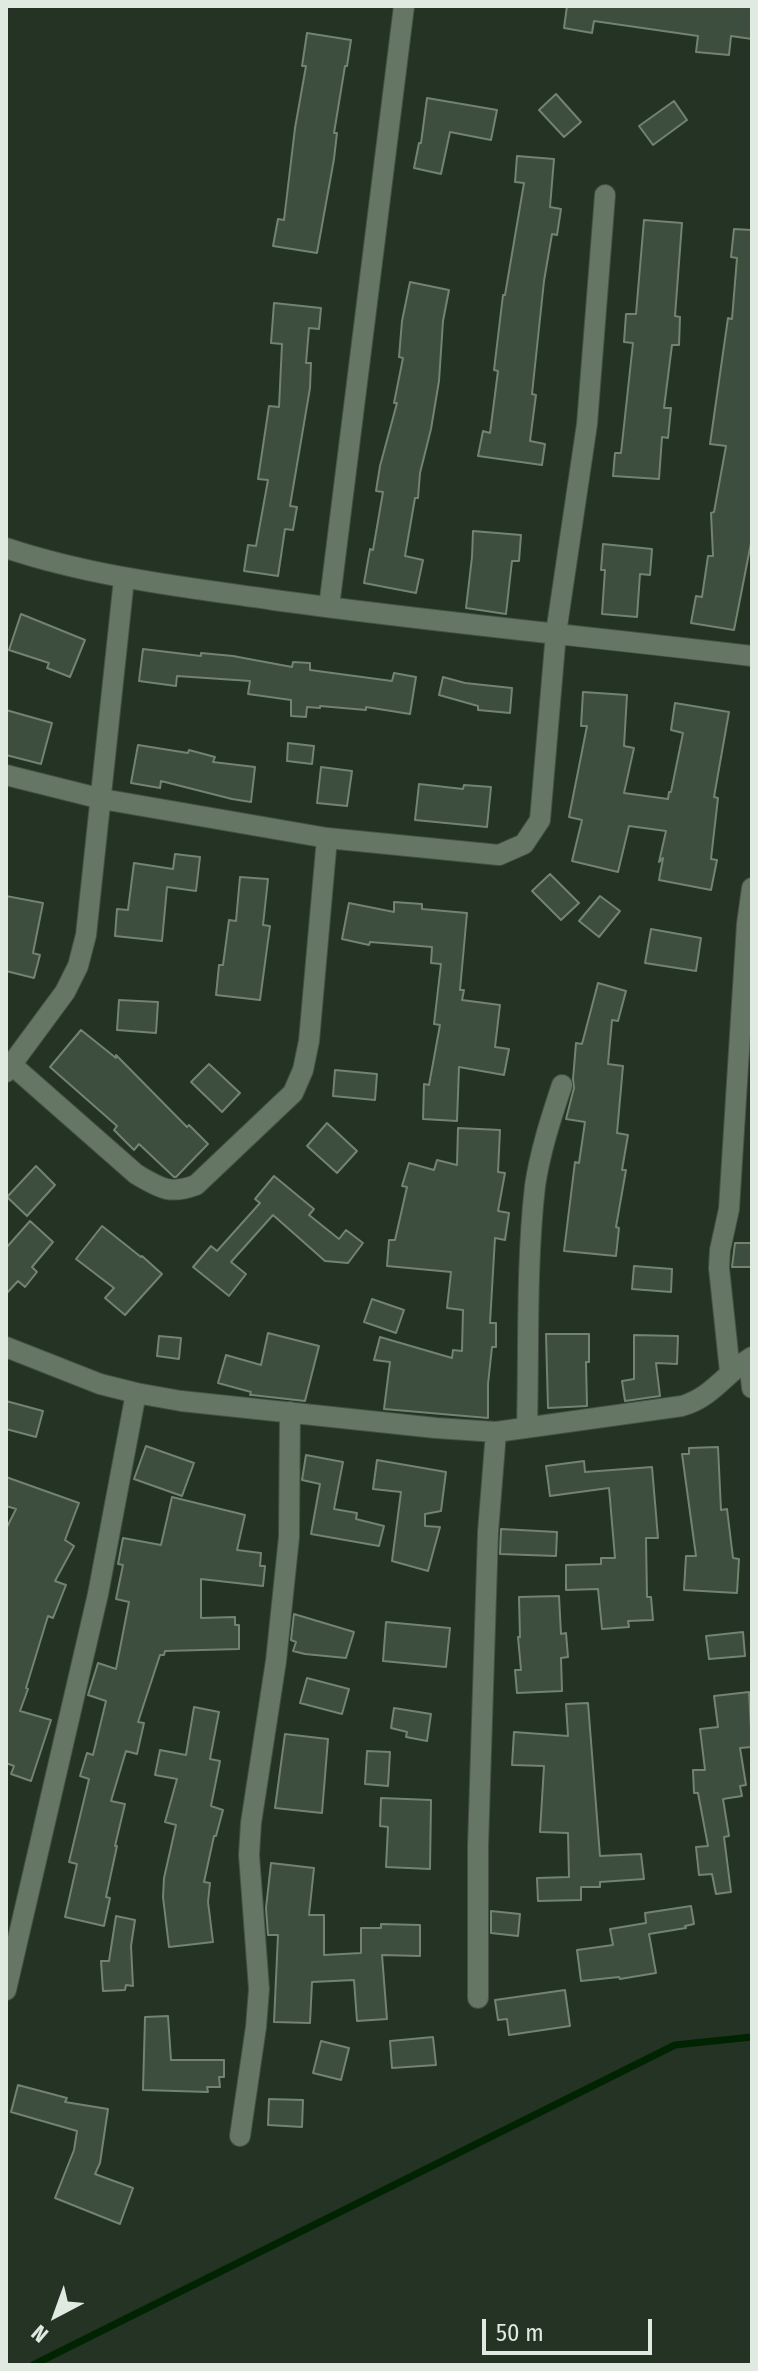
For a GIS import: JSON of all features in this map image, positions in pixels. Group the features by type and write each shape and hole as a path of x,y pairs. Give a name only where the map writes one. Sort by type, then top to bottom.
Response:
{"street":[{"path":"329,607 404,6"},
{"path":"6,775 102,799 327,838 499,855 524,844 540,820 556,633 587,424 605,195"},
{"path":"6,548 124,579 329,607 752,656"},
{"path":"124,579 86,935 78,966 65,992 9,1068 136,1174 159,1188 178,1192 196,1185 293,1093 303,1070 309,1041 327,838"},
{"path":"730,1372 719,1268 729,1209 747,924 752,888"},
{"path":"527,1428 531,1237 536,1184 547,1131 562,1085"},
{"path":"6,1347 100,1384 181,1401 496,1432 697,1402 750,1358"},
{"path":"750,1358 752,1388"},
{"path":"6,1990 98,1594 136,1393"},
{"path":"240,2136 259,1989 249,1855 251,1823 276,1661 289,1537 290,1412"},
{"path":"478,1998 478,1846 488,1532 496,1432"}],"building":[{"path":"567,6 752,6 752,39 731,36 729,55 696,52 698,36 594,21 592,33 564,28"},
{"path":"307,33 351,40 317,253 273,246 278,219 284,220 306,66 302,66"},
{"path":"556,94 581,122 564,137 539,110"},
{"path":"427,98 497,110 491,140 450,132 441,174 414,168"},
{"path":"674,101 687,120 653,145 639,126"},
{"path":"517,156 554,159 550,207 561,209 557,235 552,234 544,281 532,394 536,395 530,441 545,444 542,465 478,456 483,431 490,433 503,295 524,183 515,182"},
{"path":"644,220 682,223 675,316 680,317 679,345 672,345 664,408 671,408 668,438 662,437 659,479 613,476 615,453 621,453 633,343 624,342 626,314 636,314"},
{"path":"734,229 752,230 752,538 734,630 691,623 696,596 702,597 708,556 713,556 711,513 714,512 726,446 710,444 728,318 732,319 737,258 731,257"},
{"path":"410,282 449,290 443,321 439,381 405,556 423,560 416,593 364,583 383,492 376,491 380,466 397,403 394,403 403,358 399,357 402,321"},
{"path":"274,303 321,308 319,329 309,328 306,363 311,363 310,388 290,506 297,507 293,530 285,529 278,576 244,571 248,545 256,546 268,480 258,479 269,406 279,407 282,344 271,343"},
{"path":"473,531 521,535 519,561 512,561 506,614 466,608"},
{"path":"603,544 652,549 650,575 640,574 637,617 602,614"},
{"path":"21,614 85,640 70,677 47,668 49,663 9,650"},
{"path":"143,649 201,656 201,653 233,656 292,667 293,662 310,663 310,670 392,681 394,673 416,677 410,714 366,707 366,710 320,706 307,707 306,717 291,716 291,700 248,694 250,681 177,676 176,686 139,681"},
{"path":"443,677 465,683 512,688 510,713 478,710 478,706 439,695"},
{"path":"583,692 627,695 624,746 634,748 624,793 668,799 683,733 671,730 675,703 729,712 714,797 718,798 711,859 717,860 711,890 659,880 663,858 659,862 666,831 629,826 618,872 572,861 582,820 569,817 587,726 581,726"},
{"path":"6,710 52,723 41,764 6,755"},
{"path":"288,743 314,746 312,764 287,761"},
{"path":"138,745 188,753 189,750 215,757 213,762 255,767 251,802 161,781 160,788 131,783"},
{"path":"321,767 352,771 347,806 317,803"},
{"path":"419,784 463,789 464,785 491,787 487,827 415,820"},
{"path":"175,854 200,857 196,891 167,887 162,941 115,936 117,909 128,910 134,863 173,869"},
{"path":"550,874 579,903 561,920 532,891"},
{"path":"240,877 268,879 263,925 270,926 260,1000 216,995 229,920 236,921"},
{"path":"6,896 43,903 33,953 40,955 34,978 6,971"},
{"path":"600,896 620,911 599,937 579,921"},
{"path":"394,902 422,904 422,909 467,913 460,990 464,990 462,1000 500,1005 495,1047 509,1049 504,1075 459,1067 457,1121 423,1119 424,1084 429,1085 440,1025 434,1024 441,964 431,963 432,947 370,942 369,945 342,939 349,903 394,912"},
{"path":"651,929 701,938 696,971 645,963"},
{"path":"598,983 626,991 618,1021 612,1020 608,1064 623,1066 617,1133 628,1135 622,1170 626,1170 616,1227 619,1228 616,1256 564,1251 575,1162 579,1163 585,1122 566,1119 574,1088 576,1043 582,1044"},
{"path":"119,1000 158,1002 156,1033 117,1030"},
{"path":"81,1030 116,1058 116,1055 208,1144 176,1177 139,1144 134,1150 114,1130 117,1126 50,1067"},
{"path":"209,1064 240,1093 222,1112 191,1082"},
{"path":"335,1070 377,1074 375,1100 333,1096"},
{"path":"327,1123 357,1151 337,1173 307,1146"},
{"path":"458,1128 500,1130 498,1172 505,1173 498,1211 509,1213 505,1240 495,1238 490,1323 496,1323 496,1347 492,1347 488,1418 384,1409 390,1362 374,1360 380,1337 452,1358 453,1350 462,1351 463,1310 447,1308 451,1272 387,1266 389,1240 395,1240 407,1187 402,1186 409,1163 434,1170 437,1160 457,1165"},
{"path":"36,1166 55,1185 27,1216 7,1197"},
{"path":"274,1176 314,1209 309,1215 339,1239 346,1230 363,1243 348,1263 325,1261 273,1215 231,1262 246,1274 229,1296 193,1267 211,1246 217,1251 260,1203 255,1199"},
{"path":"30,1221 53,1242 32,1267 37,1272 25,1287 18,1281 6,1294 6,1248"},
{"path":"102,1226 162,1274 125,1315 105,1298 114,1288 76,1259"},
{"path":"735,1243 752,1243 752,1267 732,1267"},
{"path":"634,1266 672,1269 671,1292 632,1289"},
{"path":"372,1299 404,1310 396,1333 364,1322"},
{"path":"268,1333 319,1346 305,1401 250,1395 251,1392 218,1383 226,1355 261,1365"},
{"path":"546,1334 589,1334 587,1406 548,1408"},
{"path":"634,1335 678,1336 677,1364 656,1363 660,1396 625,1401 622,1381 634,1379"},
{"path":"159,1336 181,1338 179,1359 157,1356"},
{"path":"6,1401 43,1411 36,1437 6,1429"},
{"path":"146,1446 194,1463 182,1496 134,1479"},
{"path":"718,1447 721,1510 727,1509 733,1558 739,1559 737,1593 684,1590 686,1556 696,1556 682,1454 689,1454 689,1448"},
{"path":"306,1455 343,1462 334,1509 357,1513 356,1519 384,1526 379,1546 311,1534 320,1484 302,1480"},
{"path":"377,1460 446,1472 441,1511 425,1514 425,1526 440,1527 428,1571 392,1561 401,1492 373,1489"},
{"path":"584,1461 585,1472 652,1467 658,1538 646,1538 647,1597 651,1597 653,1620 628,1621 629,1627 602,1629 598,1589 566,1590 566,1565 601,1564 601,1558 615,1558 609,1488 550,1496 546,1466"},
{"path":"6,1477 79,1503 65,1540 74,1546 55,1581 66,1585 53,1618 48,1616 20,1711 51,1720 31,1781 11,1774 14,1766 6,1763 6,1529 16,1509 6,1506"},
{"path":"172,1497 245,1515 237,1550 261,1553 260,1566 265,1566 263,1586 201,1579 201,1618 235,1617 235,1625 239,1625 239,1649 165,1651 164,1655 160,1655 138,1722 144,1723 137,1754 126,1751 111,1801 125,1804 106,1897 110,1898 104,1926 65,1917 77,1864 69,1862 89,1779 80,1776 87,1753 93,1755 106,1701 88,1695 98,1663 116,1669 129,1602 116,1599 123,1565 118,1564 123,1538 161,1545"},
{"path":"501,1529 557,1532 556,1556 500,1554"},
{"path":"559,1596 561,1634 566,1633 568,1657 561,1658 562,1691 517,1693 515,1670 521,1670 519,1597"},
{"path":"294,1614 354,1632 346,1658 293,1651 296,1642 291,1640"},
{"path":"386,1622 450,1628 446,1667 383,1661"},
{"path":"743,1632 745,1656 709,1659 706,1636"},
{"path":"307,1678 349,1689 342,1714 300,1703"},
{"path":"749,1692 752,1747 740,1748 746,1785 740,1786 742,1796 723,1799 729,1836 724,1837 731,1892 716,1894 712,1874 699,1875 696,1847 708,1846 698,1793 694,1793 693,1770 705,1770 700,1729 718,1727 714,1696"},
{"path":"588,1703 600,1856 641,1854 644,1879 600,1882 600,1887 581,1887 581,1900 538,1901 537,1878 569,1877 568,1833 540,1832 544,1766 512,1765 514,1732 568,1736 566,1704"},
{"path":"194,1707 219,1712 210,1759 220,1761 211,1806 223,1810 204,1882 210,1883 208,1902 213,1942 169,1947 164,1878 176,1825 165,1822 177,1779 155,1775 160,1750 186,1755"},
{"path":"394,1708 431,1714 427,1741 406,1737 407,1732 391,1728"},
{"path":"285,1734 328,1739 322,1813 275,1808"},
{"path":"367,1751 390,1752 388,1786 365,1784"},
{"path":"381,1798 431,1800 430,1869 386,1867 388,1827 380,1826"},
{"path":"271,1863 314,1868 309,1915 324,1915 324,1955 361,1953 361,1928 381,1928 381,1924 420,1925 420,1956 382,1955 387,2019 357,2021 354,1980 312,1982 310,2023 274,2022 278,1935 268,1935 266,1908"},
{"path":"691,1906 694,1924 649,1934 656,1973 581,1981 577,1950 613,1945 610,1929 646,1923 645,1913"},
{"path":"491,1911 520,1914 518,1936 491,1933"},
{"path":"116,1916 135,1920 131,1946 133,1986 126,1985 125,1990 103,1991 101,1961 109,1961"},
{"path":"565,1990 570,2026 509,2035 507,2019 498,2020 495,2000"},
{"path":"168,2016 171,2060 224,2060 224,2077 219,2077 220,2087 207,2087 208,2092 143,2090 145,2017"},
{"path":"433,2037 436,2065 392,2068 390,2041"},
{"path":"321,2041 349,2048 341,2080 313,2073"},
{"path":"18,2085 67,2098 65,2102 108,2109 100,2163 95,2174 133,2188 120,2224 55,2198 74,2150 77,2131 11,2112"},
{"path":"269,2099 303,2100 302,2127 268,2125"}],"waterway":[{"path":"33,2365 675,2045 752,2037"}]}
